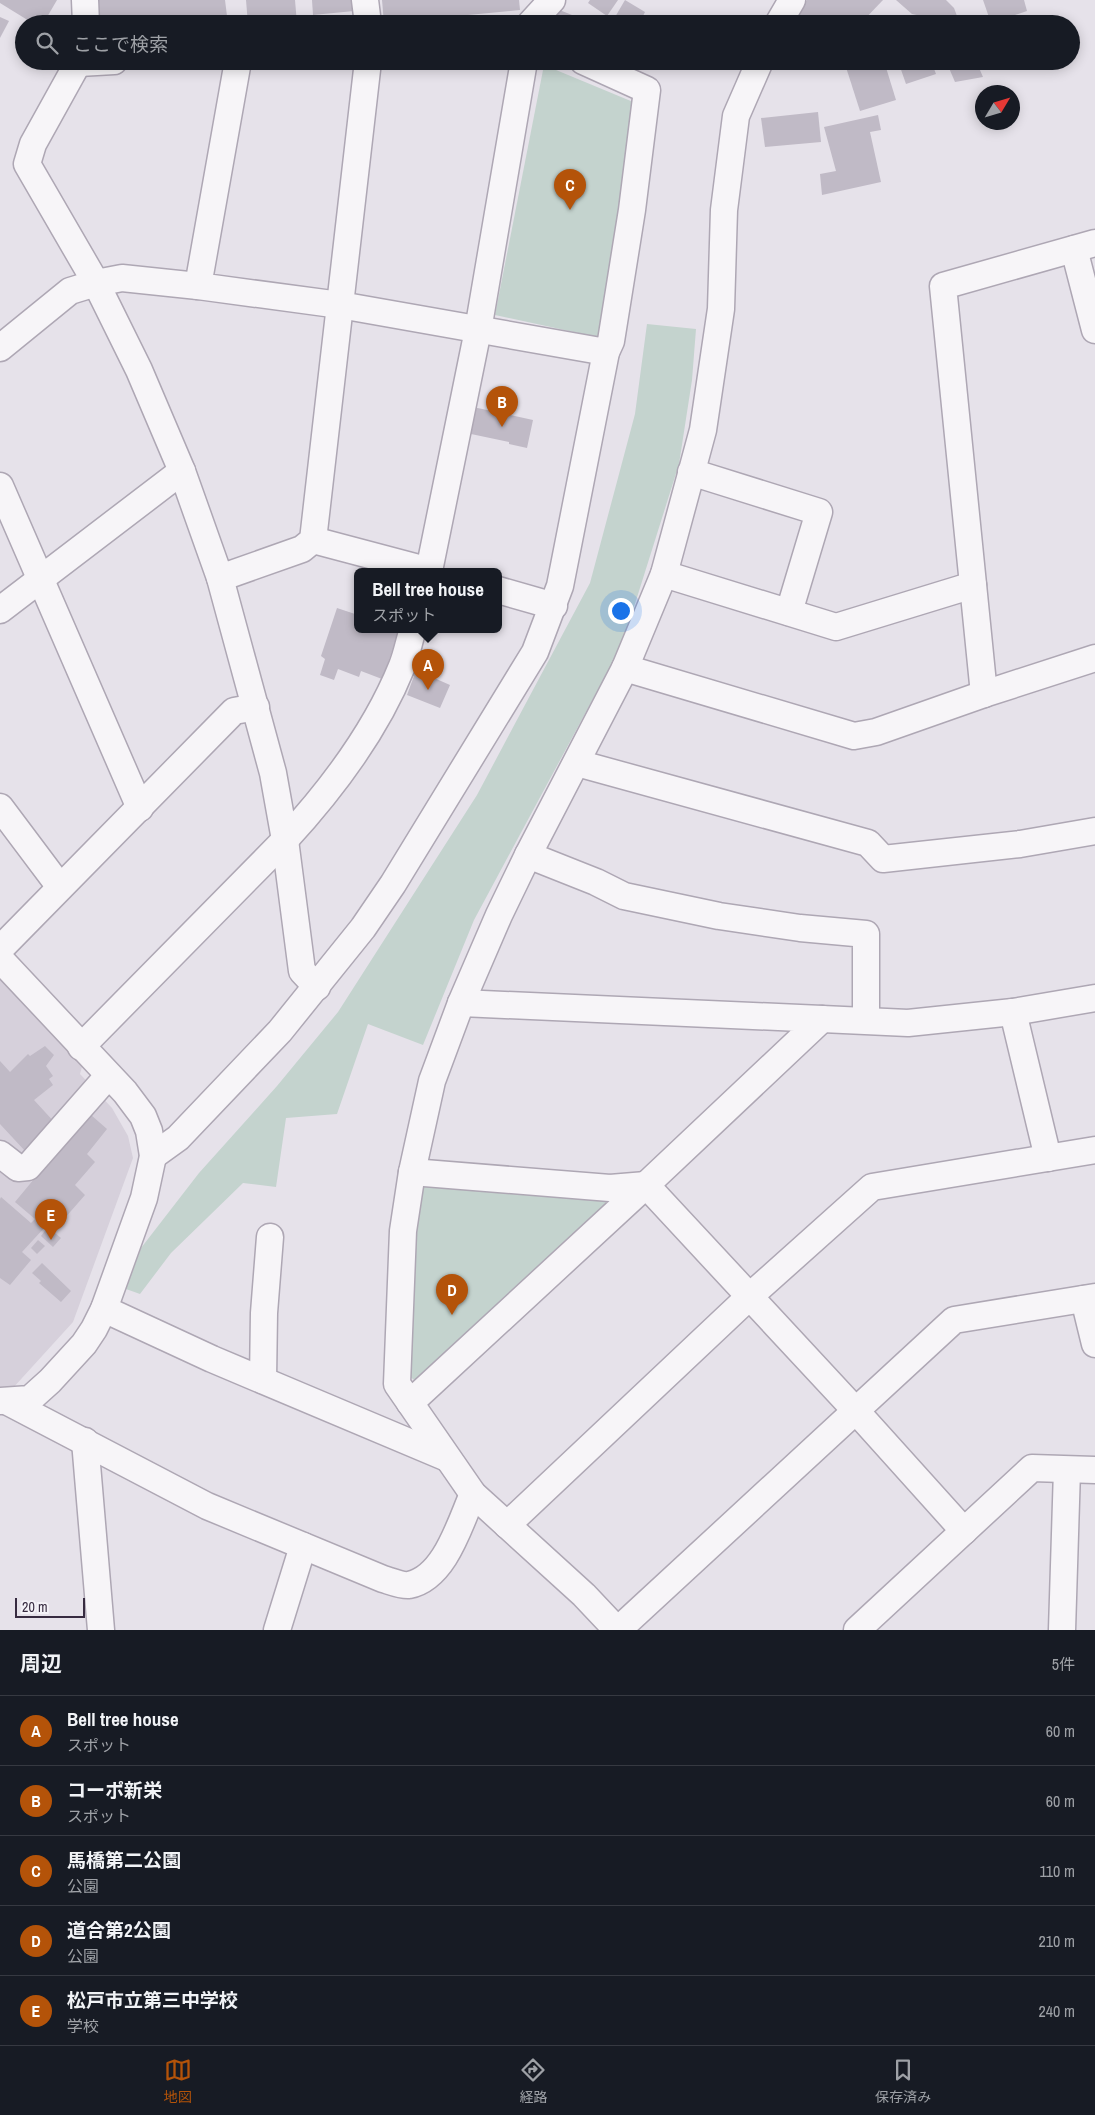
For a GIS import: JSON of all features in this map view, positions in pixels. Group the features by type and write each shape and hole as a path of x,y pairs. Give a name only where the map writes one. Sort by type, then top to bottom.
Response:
{"street":[{"path":"85,0 86,15"},
{"path":"365,0 367,15"},
{"path":"538,15 552,0"},
{"path":"783,15 792,0"},
{"path":"74,70 32,144 27,164 96,283 138,370 182,472 220,578 274,773 285,840 302,971 316,987"},
{"path":"198,286 236,70"},
{"path":"220,578 302,549 313,540 367,70"},
{"path":"430,568 478,330 522,70"},
{"path":"153,1156 178,1138 280,1031 363,928 393,884 535,652 554,606 566,560 606,352 612,341 632,210 647,90 602,70"},
{"path":"756,70 736,116 724,210 721,309 703,430 664,574 626,668 578,763 528,855 499,915 461,1002 432,1081 412,1172 403,1231 397,1384 473,1494 584,1595 618,1630 954,1320 1089,1298 1095,1344"},
{"path":"984,694 943,286 1084,246 1095,330"},
{"path":"0,348 70,291 122,278 340,304 606,352"},
{"path":"0,610 182,472"},
{"path":"691,472 819,512 789,612"},
{"path":"0,486 140,808"},
{"path":"313,540 418,568"},
{"path":"664,574 836,627 972,585"},
{"path":"502,591 554,606"},
{"path":"81,1047 285,840 343,772 378,715 403,665 412,633"},
{"path":"626,668 854,736 876,732 1095,658"},
{"path":"0,949 234,711 256,708"},
{"path":"578,763 868,843 884,859 1020,844 1095,831"},
{"path":"0,807 60,887"},
{"path":"528,855 596,882 624,896 719,916 800,928 866,934 866,1020"},
{"path":"0,959 125,1092 143,1116 149,1131 153,1156 144,1198 104,1309 84,1344 50,1381 30,1399 4,1402"},
{"path":"461,1002 908,1023 1013,1012 1095,998"},
{"path":"1013,1012 1048,1158"},
{"path":"410,1403 822,1019"},
{"path":"0,1154 18,1168 28,1167 108,1076"},
{"path":"507,1525 749,1297 872,1187 1095,1150"},
{"path":"412,1172 610,1188 646,1185"},
{"path":"646,1185 856,1411 964,1531"},
{"path":"263,1380 264,1313 270,1237"},
{"path":"104,1309 263,1380 447,1458"},
{"path":"4,1402 85,1441 207,1506 383,1579 408,1585 426,1578 445,1558 473,1494"},
{"path":"85,1441 101,1630"},
{"path":"857,1630 1032,1468 1095,1470"},
{"path":"1062,1630 1067,1470"},
{"path":"277,1630 303,1546"}],"shaded area":[{"path":"543,70 556,70 638,104 606,339 495,315"},
{"path":"647,324 696,329 692,380 679,464 622,645 474,920 423,1045 368,1024 337,1114 286,1118 276,1187 243,1183 171,1253 140,1294 126,1289 141,1248 199,1173 277,1086 338,1012 477,795 590,583 635,414"},
{"path":"0,976 83,1063 80,1074 112,1108 128,1136 133,1158 73,1322 12,1389 0,1390"},
{"path":"425,1184 602,1198 610,1207 418,1383 409,1376 412,1254 420,1193"}],"building":[{"path":"0,0 57,0 48,15 19,15 0,3"},
{"path":"96,0 225,0 227,15 97,15"},
{"path":"246,0 295,0 296,15 247,15"},
{"path":"312,0 353,0 354,11 313,15"},
{"path":"382,0 519,0 520,10 468,15 383,15"},
{"path":"590,0 618,0 608,15 588,3"},
{"path":"625,0 645,12 644,15 616,15"},
{"path":"807,0 883,0 869,15 797,15"},
{"path":"896,0 946,0 954,8 957,15 917,15 912,14"},
{"path":"983,0 1024,0 1027,11 1015,15 988,15"},
{"path":"557,9 572,15 555,15"},
{"path":"0,17 9,21 0,38"},
{"path":"847,70 887,70 896,100 860,111"},
{"path":"901,70 934,70 936,74 906,84"},
{"path":"950,70 980,70 983,77 955,82"},
{"path":"818,112 821,142 765,147 761,118"},
{"path":"878,115 881,130 870,132 881,182 822,195 820,174 836,171 824,127"},
{"path":"473,407 533,420 527,448 471,434 475,414 471,414"},
{"path":"337,608 354,614 354,633 399,633 382,679 361,671 359,677 338,669 334,680 320,675 325,659 321,656"},
{"path":"416,670 450,685 440,708 407,695 414,676 412,675"},
{"path":"45,1046 54,1055 46,1066 53,1076 49,1079 53,1085 34,1100 56,1124 26,1152 0,1124 0,1061 10,1072 28,1054 30,1056"},
{"path":"91,1115 107,1129 87,1154 95,1162 75,1185 85,1195 64,1219 53,1211 41,1224 45,1227 22,1252 31,1260 10,1285 0,1278 0,1199 1,1197 31,1223 35,1219 15,1202 82,1121"},
{"path":"48,1227 61,1238 53,1247 41,1236"},
{"path":"38,1240 45,1246 37,1254 31,1248"},
{"path":"42,1263 71,1291 61,1302 39,1283 41,1281 32,1273"}],"place":[{"name":"馬橋第二公園","path":"570,210"},
{"name":"コーポ新栄","path":"502,427"},
{"name":"Bell tree house","path":"428,690"},
{"name":"松戸市立第三中学校","path":"51,1240"},
{"name":"道合第2公園","path":"452,1315"}]}
